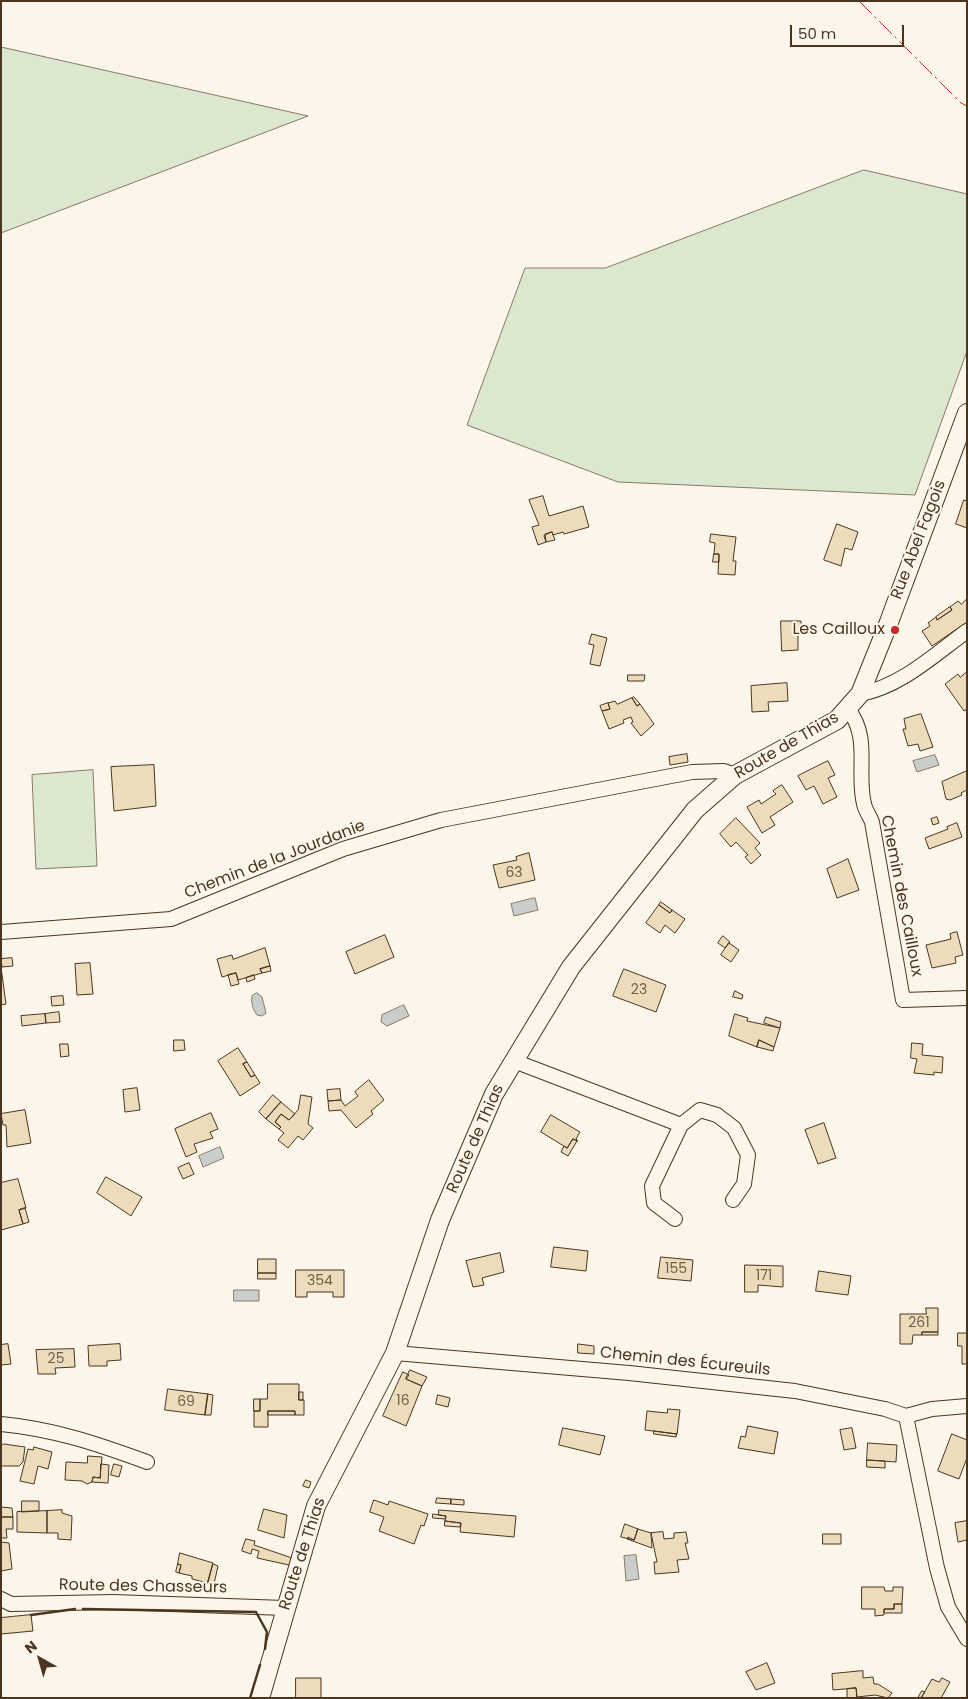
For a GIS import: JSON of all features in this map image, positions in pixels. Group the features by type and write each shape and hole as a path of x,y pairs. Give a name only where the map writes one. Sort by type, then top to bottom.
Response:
{"street":[{"name":"Rue Abel Fagois","path":"860,694 967,413"},
{"path":"860,694 876,691 894,683 967,631"},
{"name":"Route de Thias","path":"260,1698 316,1506 395,1353 440,1220 494,1094 570,967 655,857 695,810 735,775 829,724 848,709 860,694"},
{"name":"Chemin des Cailloux","path":"848,709 858,722 861,739 864,804 872,822 903,1000 967,998"},
{"name":"Chemin de la Jourdanie","path":"1,932 171,919 343,849 441,820 692,772 724,771 735,775"},
{"path":"514,1061 682,1125"},
{"path":"675,1219 654,1203 652,1186 682,1125 700,1110 718,1115 734,1128 748,1155 744,1184 733,1200"},
{"name":"Chemin des Écureuils","path":"395,1353 629,1373 795,1391 906,1416"},
{"path":"967,1406 932,1409 906,1416 937,1568 948,1607 967,1638"},
{"path":"1,1424 29,1426 76,1437 147,1462"},
{"name":"Route des Chasseurs","path":"1,1599 10,1604 113,1602 285,1608"}],"green space":[{"path":"1,47 308,116 1,233"},
{"path":"864,170 967,194 967,351 915,495 618,482 467,425 525,268 605,268"},
{"path":"93,770 97,866 36,869 32,775"}],"shaded area":[{"path":"935,755 939,765 917,772 913,761"},
{"path":"535,898 538,910 514,916 511,904"},
{"path":"257,993 262,997 266,1013 262,1016 257,1015 254,1011 252,996"},
{"path":"404,1005 409,1016 387,1026 381,1022 382,1015"},
{"path":"220,1147 224,1158 203,1167 199,1156"},
{"path":"234,1290 259,1290 259,1301 234,1301"},
{"path":"636,1555 639,1579 626,1581 624,1556"}],"building":[{"path":"543,496 549,516 583,506 589,527 564,534 563,532 553,535 552,532 545,534 546,542 538,545 532,527 539,525 529,500"},
{"path":"964,500 967,501 967,528 956,524"},
{"path":"837,524 858,532 852,550 845,548 841,566 824,560"},
{"path":"552,532 555,540 546,542 544,536"},
{"path":"711,534 736,537 733,561 736,561 735,575 718,574 719,554 714,554 715,543 710,542"},
{"path":"714,554 719,554 719,562 713,562"},
{"path":"967,599 967,622 932,646 922,631 930,626 928,623 936,617 937,620 952,610 950,607 958,601 961,604"},
{"path":"950,607 952,610 937,620 936,617"},
{"path":"781,621 801,621 802,633 798,633 798,650 782,651"},
{"path":"592,634 607,638 600,666 590,664 594,645 589,644"},
{"path":"967,672 967,709 964,711 945,684 958,674 960,677"},
{"path":"628,675 645,675 644,681 628,681"},
{"path":"787,683 788,701 768,702 769,711 752,712 751,686"},
{"path":"634,697 640,704 637,706 632,698"},
{"path":"632,698 637,706 640,704 654,724 641,736 631,723 633,722 631,717 623,720 624,723 609,729 602,711 610,709 608,703 615,701 617,704"},
{"path":"608,703 610,709 602,711 600,706"},
{"path":"921,714 933,747 920,751 918,744 908,746 903,729 906,729 904,719"},
{"path":"687,754 688,762 670,765 669,757"},
{"path":"828,761 835,775 828,778 837,797 823,804 814,786 806,790 798,776"},
{"path":"154,765 156,806 114,811 111,767"},
{"path":"967,771 967,790 961,793 962,795 950,800 946,799 942,782"},
{"path":"782,785 793,802 770,817 775,825 762,833 747,807 759,800 761,804 776,794 773,791"},
{"path":"937,817 939,823 933,825 931,819"},
{"path":"736,818 760,843 755,848 761,855 751,864 745,857 748,855 736,842 731,847 720,834"},
{"path":"957,823 962,837 929,849 925,838 948,829 947,827"},
{"path":"529,853 535,880 499,888 493,865 517,860 516,857"},
{"path":"848,859 859,890 837,898 827,869"},
{"path":"661,902 672,910 670,913 659,905"},
{"path":"659,905 670,913 672,910 685,919 675,933 665,925 660,933 646,923"},
{"path":"957,932 963,955 955,957 956,963 932,968 926,945 951,939 950,934"},
{"path":"385,935 394,957 355,974 346,952"},
{"path":"723,936 730,942 725,948 718,943"},
{"path":"729,943 739,950 731,962 721,955"},
{"path":"265,948 270,966 260,969 262,973 238,980 236,973 222,977 217,959 232,955 233,959"},
{"path":"12,958 13,966 2,967 1,959"},
{"path":"90,963 93,994 77,995 75,964"},
{"path":"270,966 271,971 262,973 260,969"},
{"path":"1,967 6,1004 1,1005"},
{"path":"624,969 666,985 656,1012 613,996"},
{"path":"236,973 239,984 231,986 228,975"},
{"path":"254,975 255,979 247,982 246,978"},
{"path":"735,991 743,995 742,999 733,997"},
{"path":"63,996 64,1005 52,1006 51,997"},
{"path":"59,1012 60,1022 46,1023 45,1014"},
{"path":"45,1014 46,1023 22,1026 21,1016"},
{"path":"735,1014 748,1018 747,1021 780,1028 774,1047 759,1040 757,1047 729,1036"},
{"path":"766,1017 781,1022 780,1028 764,1023"},
{"path":"174,1040 184,1040 185,1050 174,1051"},
{"path":"759,1040 774,1047 773,1051 757,1047"},
{"path":"912,1043 923,1044 922,1055 943,1057 942,1073 934,1072 934,1075 914,1073 917,1059 911,1058"},
{"path":"60,1044 68,1044 69,1056 61,1057"},
{"path":"238,1048 247,1062 243,1064 251,1077 255,1075 260,1083 240,1096 218,1061"},
{"path":"247,1062 255,1075 251,1077 243,1064"},
{"path":"369,1080 384,1100 371,1111 373,1114 356,1128 341,1110 329,1111 328,1101 341,1100 345,1106 358,1096 355,1092"},
{"path":"137,1088 140,1110 125,1112 123,1090"},
{"path":"340,1089 341,1100 328,1101 327,1090"},
{"path":"273,1095 281,1102 266,1119 259,1112"},
{"path":"301,1095 312,1097 308,1124 313,1128 303,1140 298,1136 288,1148 278,1140 284,1133 275,1122 281,1114 289,1120 298,1110"},
{"path":"281,1102 295,1114 289,1120 281,1114 275,1122 281,1127 279,1129 266,1119"},
{"path":"25,1110 31,1143 7,1147 6,1125 3,1125 1,1114"},
{"path":"211,1113 218,1129 210,1132 213,1138 194,1144 197,1152 186,1157 175,1129"},
{"path":"551,1115 580,1132 576,1139 578,1141 573,1139 567,1148 541,1132"},
{"path":"824,1123 836,1158 818,1164 805,1130"},
{"path":"573,1139 577,1141 568,1156 561,1152 564,1146 567,1148"},
{"path":"189,1163 194,1174 183,1179 178,1168"},
{"path":"106,1177 142,1197 131,1216 97,1193"},
{"path":"18,1179 26,1208 19,1210 23,1224 1,1230 1,1183"},
{"path":"25,1208 29,1222 23,1224 19,1210"},
{"path":"554,1247 588,1251 586,1271 551,1267"},
{"path":"500,1253 504,1272 482,1278 484,1285 473,1287 466,1261"},
{"path":"661,1257 693,1260 691,1281 658,1278"},
{"path":"258,1259 276,1259 276,1273 258,1273"},
{"path":"745,1265 783,1266 783,1287 758,1285 758,1292 745,1292"},
{"path":"296,1270 344,1270 344,1297 333,1297 333,1292 307,1292 307,1297 296,1297"},
{"path":"819,1271 851,1276 848,1295 816,1291"},
{"path":"258,1273 276,1273 276,1279 258,1279"},
{"path":"926,1308 938,1308 938,1332 922,1332 922,1335 913,1335 912,1344 900,1344 900,1314 926,1314"},
{"path":"922,1332 938,1332 938,1335 922,1335"},
{"path":"958,1333 967,1333 967,1364 962,1364 962,1346 958,1346"},
{"path":"8,1344 11,1364 1,1365 1,1345"},
{"path":"120,1344 121,1360 107,1361 107,1366 89,1366 88,1346"},
{"path":"578,1344 594,1346 594,1354 578,1353"},
{"path":"74,1349 75,1367 55,1368 56,1374 38,1374 36,1350"},
{"path":"410,1370 427,1377 422,1386 406,1379"},
{"path":"403,1372 409,1375 406,1379 422,1386 406,1426 383,1416"},
{"path":"268,1384 299,1384 299,1400 304,1400 304,1415 295,1415 295,1411 268,1411 268,1427 254,1427 254,1411 260,1411 260,1399 267,1399"},
{"path":"168,1389 208,1394 205,1415 165,1410"},
{"path":"299,1392 303,1392 303,1400 299,1400"},
{"path":"208,1394 213,1395 211,1415 205,1415"},
{"path":"438,1395 450,1398 448,1407 436,1404"},
{"path":"254,1399 260,1399 260,1411 254,1411"},
{"path":"668,1409 680,1410 677,1434 645,1430 647,1411 667,1413"},
{"path":"268,1411 295,1411 295,1415 268,1415"},
{"path":"748,1426 778,1432 774,1454 738,1448 741,1436 745,1437"},
{"path":"563,1428 605,1436 600,1455 559,1445"},
{"path":"852,1428 856,1448 844,1450 840,1430"},
{"path":"654,1431 677,1434 676,1437 654,1434"},
{"path":"952,1434 967,1440 967,1458 959,1479 938,1471"},
{"path":"868,1443 897,1445 896,1462 867,1460"},
{"path":"4,1444 25,1447 23,1462 19,1466 1,1466 1,1446"},
{"path":"34,1447 52,1452 48,1469 38,1466 34,1484 20,1481 28,1449 33,1450"},
{"path":"88,1456 102,1457 100,1478 93,1477 92,1482 87,1484 82,1481 65,1480 66,1462 87,1463"},
{"path":"867,1460 885,1461 885,1468 867,1467"},
{"path":"101,1464 109,1465 108,1483 92,1482 93,1477 100,1478"},
{"path":"114,1464 122,1466 119,1477 111,1475"},
{"path":"306,1480 311,1482 309,1488 303,1486"},
{"path":"437,1498 451,1499 451,1504 436,1503"},
{"path":"451,1499 464,1500 464,1505 451,1504"},
{"path":"374,1500 388,1505 389,1501 428,1514 424,1526 421,1525 414,1544 379,1531 384,1517 370,1512"},
{"path":"22,1501 39,1501 39,1511 22,1512"},
{"path":"1,1507 12,1508 13,1517 1,1517"},
{"path":"264,1509 287,1515 284,1538 258,1530"},
{"path":"62,1510 62,1513 72,1516 71,1540 58,1539 58,1533 47,1533 47,1511"},
{"path":"439,1510 516,1516 514,1537 460,1532 461,1523 445,1521 446,1516 439,1515"},
{"path":"47,1511 47,1533 17,1532 17,1512"},
{"path":"433,1514 446,1516 445,1519 433,1518"},
{"path":"1,1517 13,1517 13,1529 6,1529 7,1538 1,1538"},
{"path":"445,1521 461,1523 460,1527 445,1526"},
{"path":"967,1521 967,1540 958,1542 955,1523"},
{"path":"625,1524 638,1529 634,1540 621,1537"},
{"path":"638,1529 651,1533 652,1548 627,1539 628,1537 634,1540"},
{"path":"663,1532 664,1539 674,1538 674,1533 686,1532 688,1543 685,1543 689,1559 677,1560 679,1572 655,1574 654,1562 657,1562 651,1533"},
{"path":"823,1534 841,1534 841,1544 823,1544"},
{"path":"246,1539 255,1541 254,1545 292,1558 289,1565 257,1558 259,1551 252,1549 251,1554 242,1551"},
{"path":"1,1542 9,1543 12,1569 1,1571"},
{"path":"180,1553 213,1563 208,1583 179,1573 181,1565 178,1564"},
{"path":"178,1564 181,1565 179,1573 176,1572"},
{"path":"213,1564 218,1566 214,1584 208,1582"},
{"path":"862,1587 884,1587 885,1591 893,1591 893,1587 903,1587 902,1604 894,1604 894,1609 884,1609 884,1615 875,1616 875,1609 862,1609"},
{"path":"894,1604 902,1604 902,1613 884,1613 884,1609 894,1609"},
{"path":"31,1615 33,1631 1,1634 1,1618"},
{"path":"767,1663 775,1683 756,1690 746,1672"},
{"path":"863,1671 863,1678 873,1677 874,1684 878,1684 892,1693 888,1698 875,1695 857,1697 856,1688 833,1690 832,1674"},
{"path":"296,1678 321,1678 321,1698 296,1698"},
{"path":"942,1678 950,1682 941,1698 921,1698 932,1679 939,1682"},
{"path":"856,1688 857,1698 847,1698 847,1689"},
{"path":"922,1691 925,1692 921,1698 918,1698"}],"wall":[{"path":"31,1615 75,1609"},
{"path":"83,1609 256,1612 267,1632 265,1649"},
{"path":"250,1698 260,1665"}],"power":[{"path":"859,1 961,103 967,106"}],"place":[{"name":"Les Cailloux","path":"895,630"}]}
